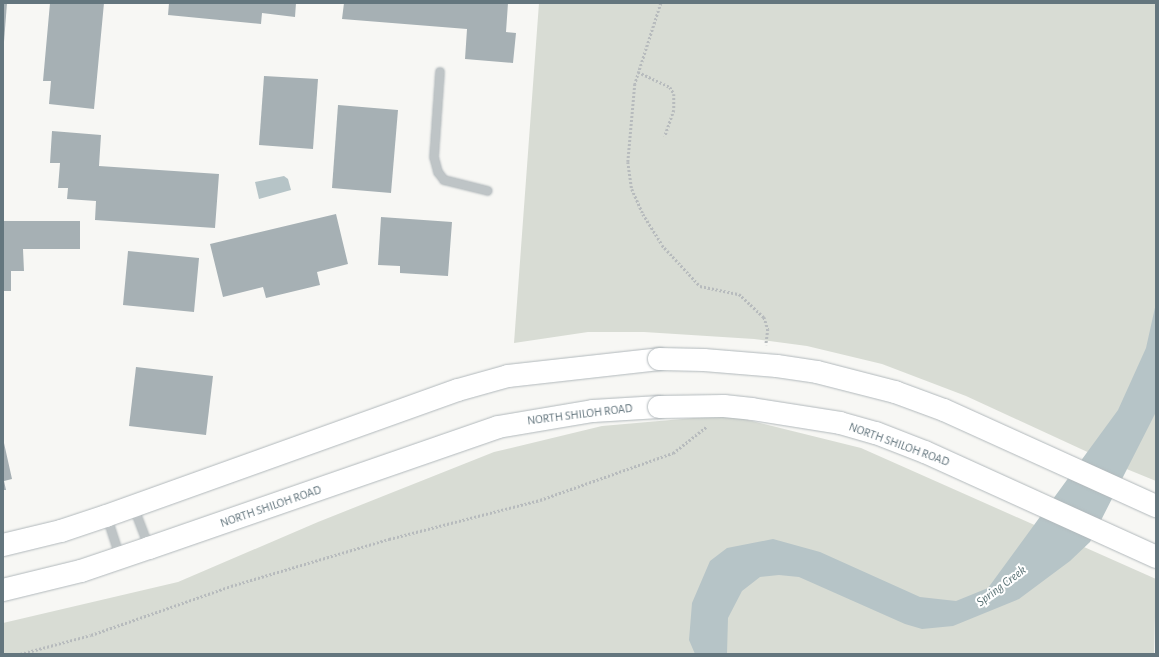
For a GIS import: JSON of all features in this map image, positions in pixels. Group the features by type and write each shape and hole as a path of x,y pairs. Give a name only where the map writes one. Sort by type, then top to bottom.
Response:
{"main road":[{"path":"3,545 61,531 106,516 458,390 508,376 659,359 704,360 777,366 817,372 895,392 944,410 1156,506"},
{"name":"NORTH SHILOH ROAD","path":"3,590 120,558 498,427 593,411 659,407 724,406 840,423 876,434 925,452 1156,557"}],"lane":[{"path":"440,72 434,158 438,172 444,180 488,191"},
{"path":"134,506 149,548"},
{"path":"106,516 120,558"}],"path":[{"path":"661,3 638,72 629,128 628,162 632,189 643,214 662,245 700,286 739,294 753,305 764,317 768,329 766,348"},
{"path":"638,72 670,87 674,94 674,110 665,136"},
{"path":"20,654 91,635 231,586 382,541 540,500 673,453 710,424"}],"shaded area":[{"path":"539,3 1156,3 1156,481 1107,461 966,396 882,364 807,346 754,339 644,332 588,332 514,343"},
{"path":"728,415 861,448 1156,579 1154,654 3,654 3,623 178,582 318,522 494,452 602,426"}],"water":[{"path":"284,176 288,179 291,190 259,199 255,182"},
{"name":"Spring Creek","path":"1156,303 1156,412 1090,542 1070,561 1019,599 953,626 922,629 905,624 799,577 779,575 760,577 742,591 728,618 727,654 695,654 689,640 692,603 710,561 727,548 773,539 820,552 920,597 956,601 988,588 1118,410 1146,348"}],"building":[{"path":"3,3 7,3 4,42 3,42"},
{"path":"50,3 104,3 94,109 49,104 51,81 43,81"},
{"path":"169,3 296,3 295,17 262,13 261,24 168,15"},
{"path":"344,3 508,3 506,32 516,33 513,63 465,59 467,29 342,19"},
{"path":"264,76 318,79 313,149 259,145"},
{"path":"338,105 398,110 391,193 332,188"},
{"path":"52,131 101,135 99,166 219,174 215,228 95,220 96,201 67,199 68,188 58,188 60,163 50,163"},
{"path":"336,214 348,264 317,272 320,285 266,298 263,287 223,297 210,244"},
{"path":"381,217 452,222 448,276 400,273 400,266 378,265"},
{"path":"3,221 80,221 80,249 23,249 24,271 11,271 11,291 3,291"},
{"path":"128,251 199,258 194,312 123,305"},
{"path":"136,367 213,376 206,435 129,426"},
{"path":"4,443 12,479 4,481 6,490 3,490"}]}
